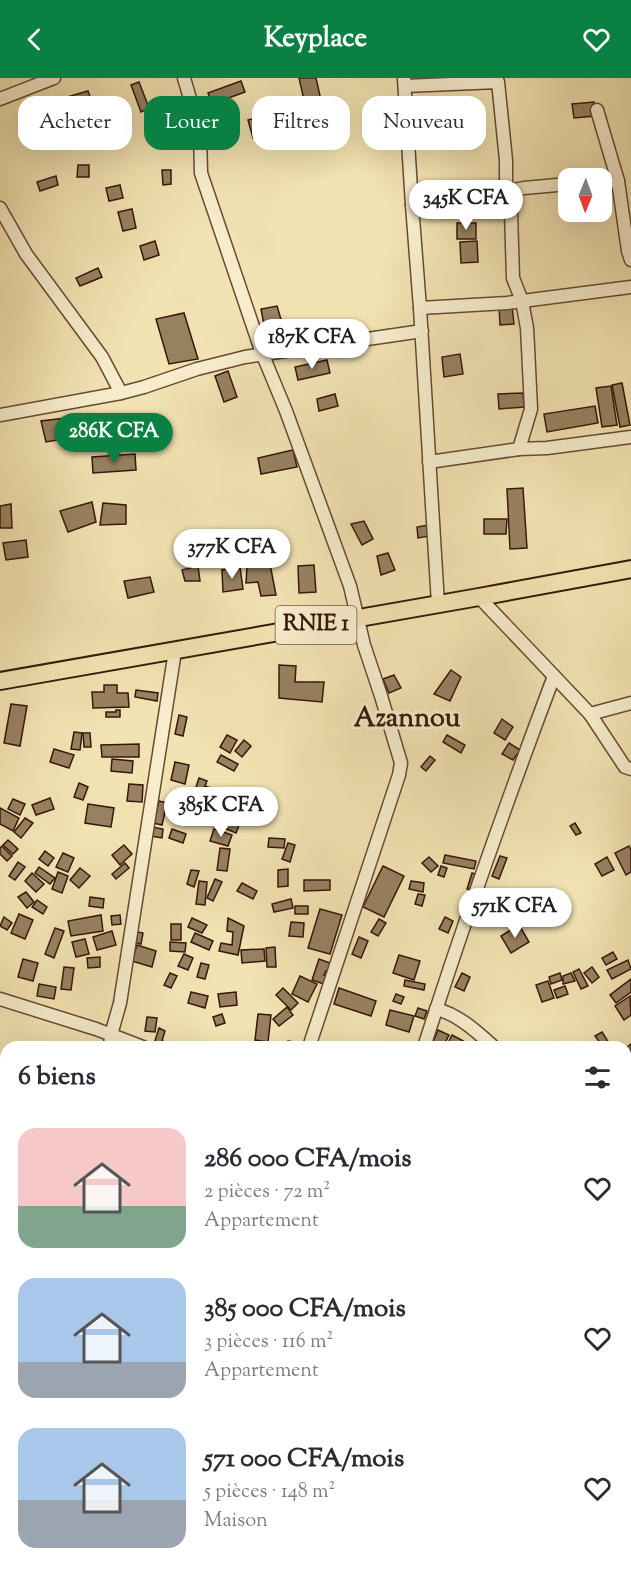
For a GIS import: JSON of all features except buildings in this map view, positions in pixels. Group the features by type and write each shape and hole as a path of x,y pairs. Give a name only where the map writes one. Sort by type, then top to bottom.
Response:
{"highway":[{"name":"RNIE 1","path":"0,681 631,569"}],"street":[{"path":"0,99 54,78"},
{"path":"184,78 200,134 201,173 262,353 286,411 350,586 364,645 401,763 375,850 311,1041"},
{"path":"438,604 404,82 498,82 506,160 506,191 511,212 513,278 522,301 527,328 531,409 519,449"},
{"path":"597,110 618,181 631,260"},
{"path":"612,181 618,181"},
{"path":"412,205 558,185"},
{"path":"0,208 26,254 102,357 121,393"},
{"path":"420,308 522,301 631,287"},
{"path":"0,415 121,393 197,369 262,353 422,331"},
{"path":"429,462 519,449 547,448 631,437"},
{"path":"479,597 590,714 628,768 631,778"},
{"path":"0,999 111,1041 120,1004 175,651"},
{"path":"426,1041 533,730 554,676"},
{"path":"590,714 631,703"},
{"path":"436,1009 447,1011 486,1041"}],"district":[{"name":"Azannou","path":"407,719"}]}
